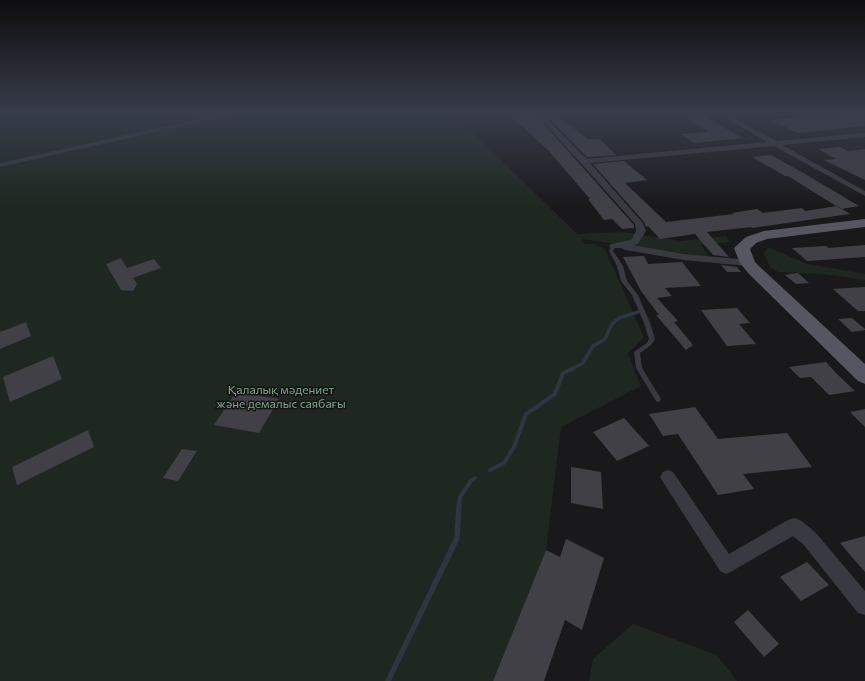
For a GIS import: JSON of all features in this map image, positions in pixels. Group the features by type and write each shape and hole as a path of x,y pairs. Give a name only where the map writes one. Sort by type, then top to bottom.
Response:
{"main road":[{"path":"751,251 764,235 865,223"},
{"path":"751,251 767,241 865,228"},
{"path":"751,251 762,267 865,362"},
{"path":"751,251 865,376"}],"street":[{"path":"0,165 96,144"},
{"path":"567,144 639,224 641,231 635,242 614,246"},
{"path":"584,161 775,144 865,194"},
{"path":"614,246 684,257 751,251"},
{"path":"668,477 726,565 794,526 809,538 865,606"}],"lane":[{"path":"614,246 611,251 620,266 624,282 635,295 652,338 649,344 637,352 639,368 658,399"}],"green space":[{"name":"Қалалық мәдениет және демалыс саябағы","path":"0,144 485,144 577,234 624,232 681,241 726,236 730,242 701,245 709,257 582,239 585,244 594,244 605,249 644,337 628,354 641,386 561,427 546,550 493,681 0,681"},
{"path":"768,247 807,264 865,274 865,280 823,274 778,272 770,267 764,254"},
{"path":"633,624 717,655 737,681 589,681 593,659"}],"building":[{"path":"541,144 561,144 634,225 634,228 622,229 612,219 604,220 588,199 590,199"},
{"path":"574,144 605,144 616,155 587,157"},
{"path":"840,147 848,151 865,149 865,180 824,160 836,159 818,149"},
{"path":"771,155 859,206 841,209 788,176 785,176 752,157"},
{"path":"624,161 647,180 625,183 666,222 734,214 732,213 757,209 763,213 802,208 805,211 837,206 850,214 752,228 707,232 729,257 713,255 695,234 660,239 648,226 646,227 644,222 593,164"},
{"path":"865,245 865,257 807,261 792,248 826,246 829,248"},
{"path":"644,256 648,264 682,262 701,286 665,288 672,296 657,298 678,321 674,322 693,345 686,350 656,315 659,315 641,291 623,257"},
{"path":"121,258 127,268 154,259 161,268 133,278 137,284 133,291 121,290 106,264"},
{"path":"721,265 737,267 741,272 727,272"},
{"path":"798,273 809,283 796,284 785,275"},
{"path":"865,287 865,311 858,311 833,289"},
{"path":"737,308 750,323 739,324 756,344 727,346 701,310"},
{"path":"852,318 865,330 852,332 838,319"},
{"path":"26,322 31,336 0,349 0,332"},
{"path":"53,356 62,379 10,402 3,377"},
{"path":"826,362 855,391 829,395 811,377 800,378 789,367"},
{"path":"236,392 279,399 259,433 214,425"},
{"path":"695,407 718,439 787,433 812,467 743,474 754,489 718,495 678,434 663,436 649,414"},
{"path":"865,409 865,427 850,412"},
{"path":"624,418 649,446 617,461 593,432"},
{"path":"88,430 94,447 17,485 12,467"},
{"path":"182,449 197,451 178,481 163,478"},
{"path":"571,467 601,472 603,509 571,503"},
{"path":"865,536 865,572 840,543"},
{"path":"566,539 604,558 582,630 565,620 544,681 493,681 546,550 560,557"},
{"path":"807,562 829,585 801,601 780,577"},
{"path":"748,610 779,644 764,657 734,622"}],"waterway":[{"path":"571,369 583,363 593,346 605,339 612,324 619,318 638,312"},
{"path":"490,470 504,463 514,447 526,414 555,394 563,373 571,369"},
{"path":"459,507 460,497 471,481 475,478"},
{"path":"388,681 457,538 459,506"}]}
